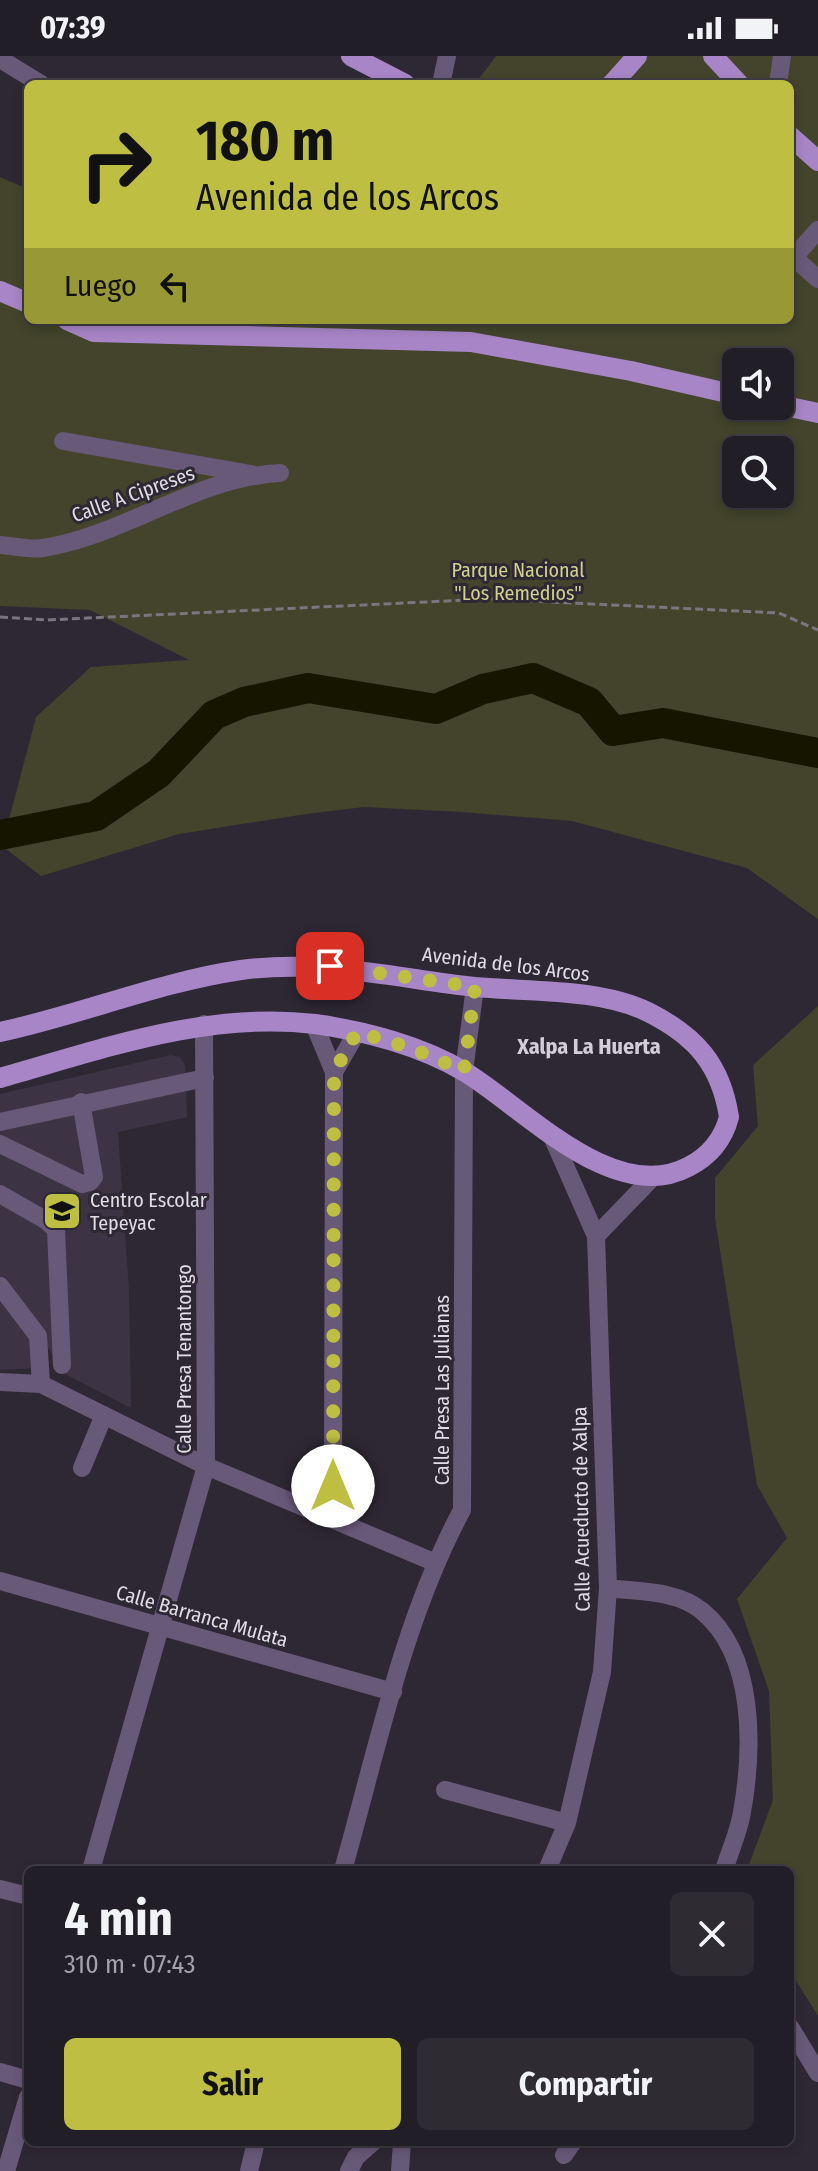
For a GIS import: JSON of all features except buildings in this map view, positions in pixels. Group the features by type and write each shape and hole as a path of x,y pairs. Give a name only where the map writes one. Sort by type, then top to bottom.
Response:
{"main road":[{"path":"351,56 397,80"},
{"path":"616,80 637,56"},
{"path":"713,56 735,80"},
{"path":"794,140 818,161"},
{"path":"0,291 24,301"},
{"path":"76,324 94,332 471,342 631,371 722,392"},
{"path":"794,408 818,413"},
{"name":"Avenida de los Arcos","path":"0,1032 240,971 330,966 475,987 579,994 647,1011 701,1049 715,1066 729,1117 725,1133 707,1155 675,1173 653,1177 606,1167 551,1134 464,1071 411,1048 357,1032 314,1024 255,1021 204,1024 0,1078"}],"street":[{"path":"779,80 782,56"},
{"path":"441,58 441,80"},
{"path":"1,63 33,80"},
{"path":"794,254 818,230"},
{"path":"794,258 818,279"},
{"path":"63,441 253,474"},
{"name":"Calle A Cipreses","path":"0,545 41,549 106,531 253,474 280,473"},
{"name":"Calle Presa Las Julianas","path":"344,1866 393,1692 436,1563 462,1510 465,1476 464,1071 475,987"},
{"name":"Calle Presa Tenantongo","path":"92,1866 206,1466 204,1024"},
{"path":"314,1024 334,1072 333,1486"},
{"path":"334,1072 357,1032"},
{"path":"0,1122 81,1102 205,1078"},
{"path":"0,1144 82,1184 90,1182 94,1177 81,1102"},
{"name":"Calle Acueducto de Xalpa","path":"549,1866 567,1823 602,1672 608,1588 596,1236 551,1134"},
{"path":"596,1236 653,1177"},
{"path":"0,1194 47,1221 56,1230 62,1365"},
{"path":"0,1286 38,1336 41,1384"},
{"path":"38,1336 59,1337"},
{"path":"0,1382 41,1384 206,1466 436,1563"},
{"path":"82,1468 104,1415"},
{"name":"Calle Barranca Mulata","path":"0,1581 393,1692"},
{"path":"608,1588 672,1596 701,1610 723,1635 738,1667 746,1711 749,1759 742,1815 725,1866"},
{"path":"445,1790 567,1823"},
{"path":"0,1889 24,1895"},
{"path":"794,2034 818,2073"},
{"path":"0,2072 24,2079"},
{"path":"6,2171 24,2110"},
{"path":"249,2171 255,2146"},
{"path":"349,2171 356,2157 368,2146"},
{"path":"400,2171 402,2146"}],"path":[{"path":"0,617 47,620 489,599 779,613 818,630"}],"shaded area":[{"name":"Centro Escolar Tepeyac","path":"171,1055 180,1057 185,1065 187,1117 118,1132 129,1291 131,1408 63,1373 49,1349 43,1348 38,1368 0,1370 0,1094"}],"green space":[{"name":"Parque Nacional \"Los Remedios\"","path":"496,56 818,56 818,919 747,868 572,821 462,812 364,807 306,814 179,834 41,876 2,846 36,717 91,667 189,660 90,610 0,606 0,177 24,187 24,324 794,324 794,80 478,80"},
{"path":"818,1006 818,2016 794,1977 794,1866 748,1866 773,1800 769,1691 737,1599 787,1538 757,1485 715,1218 715,1178 758,1126 753,1065"}],"waterway":[{"path":"0,835 96,816 159,773 214,715 244,702 308,688 436,709 483,689 533,678 589,702 613,731 663,723 818,753"}],"place":[{"name":"Centro Escolar Tepeyac","path":"62,1211"}],"district":[{"name":"Xalpa La Huerta","path":"589,1046"}],"route":[{"path":"330,966 475,987 464,1071 411,1048 357,1032 334,1072 333,1486"}]}
